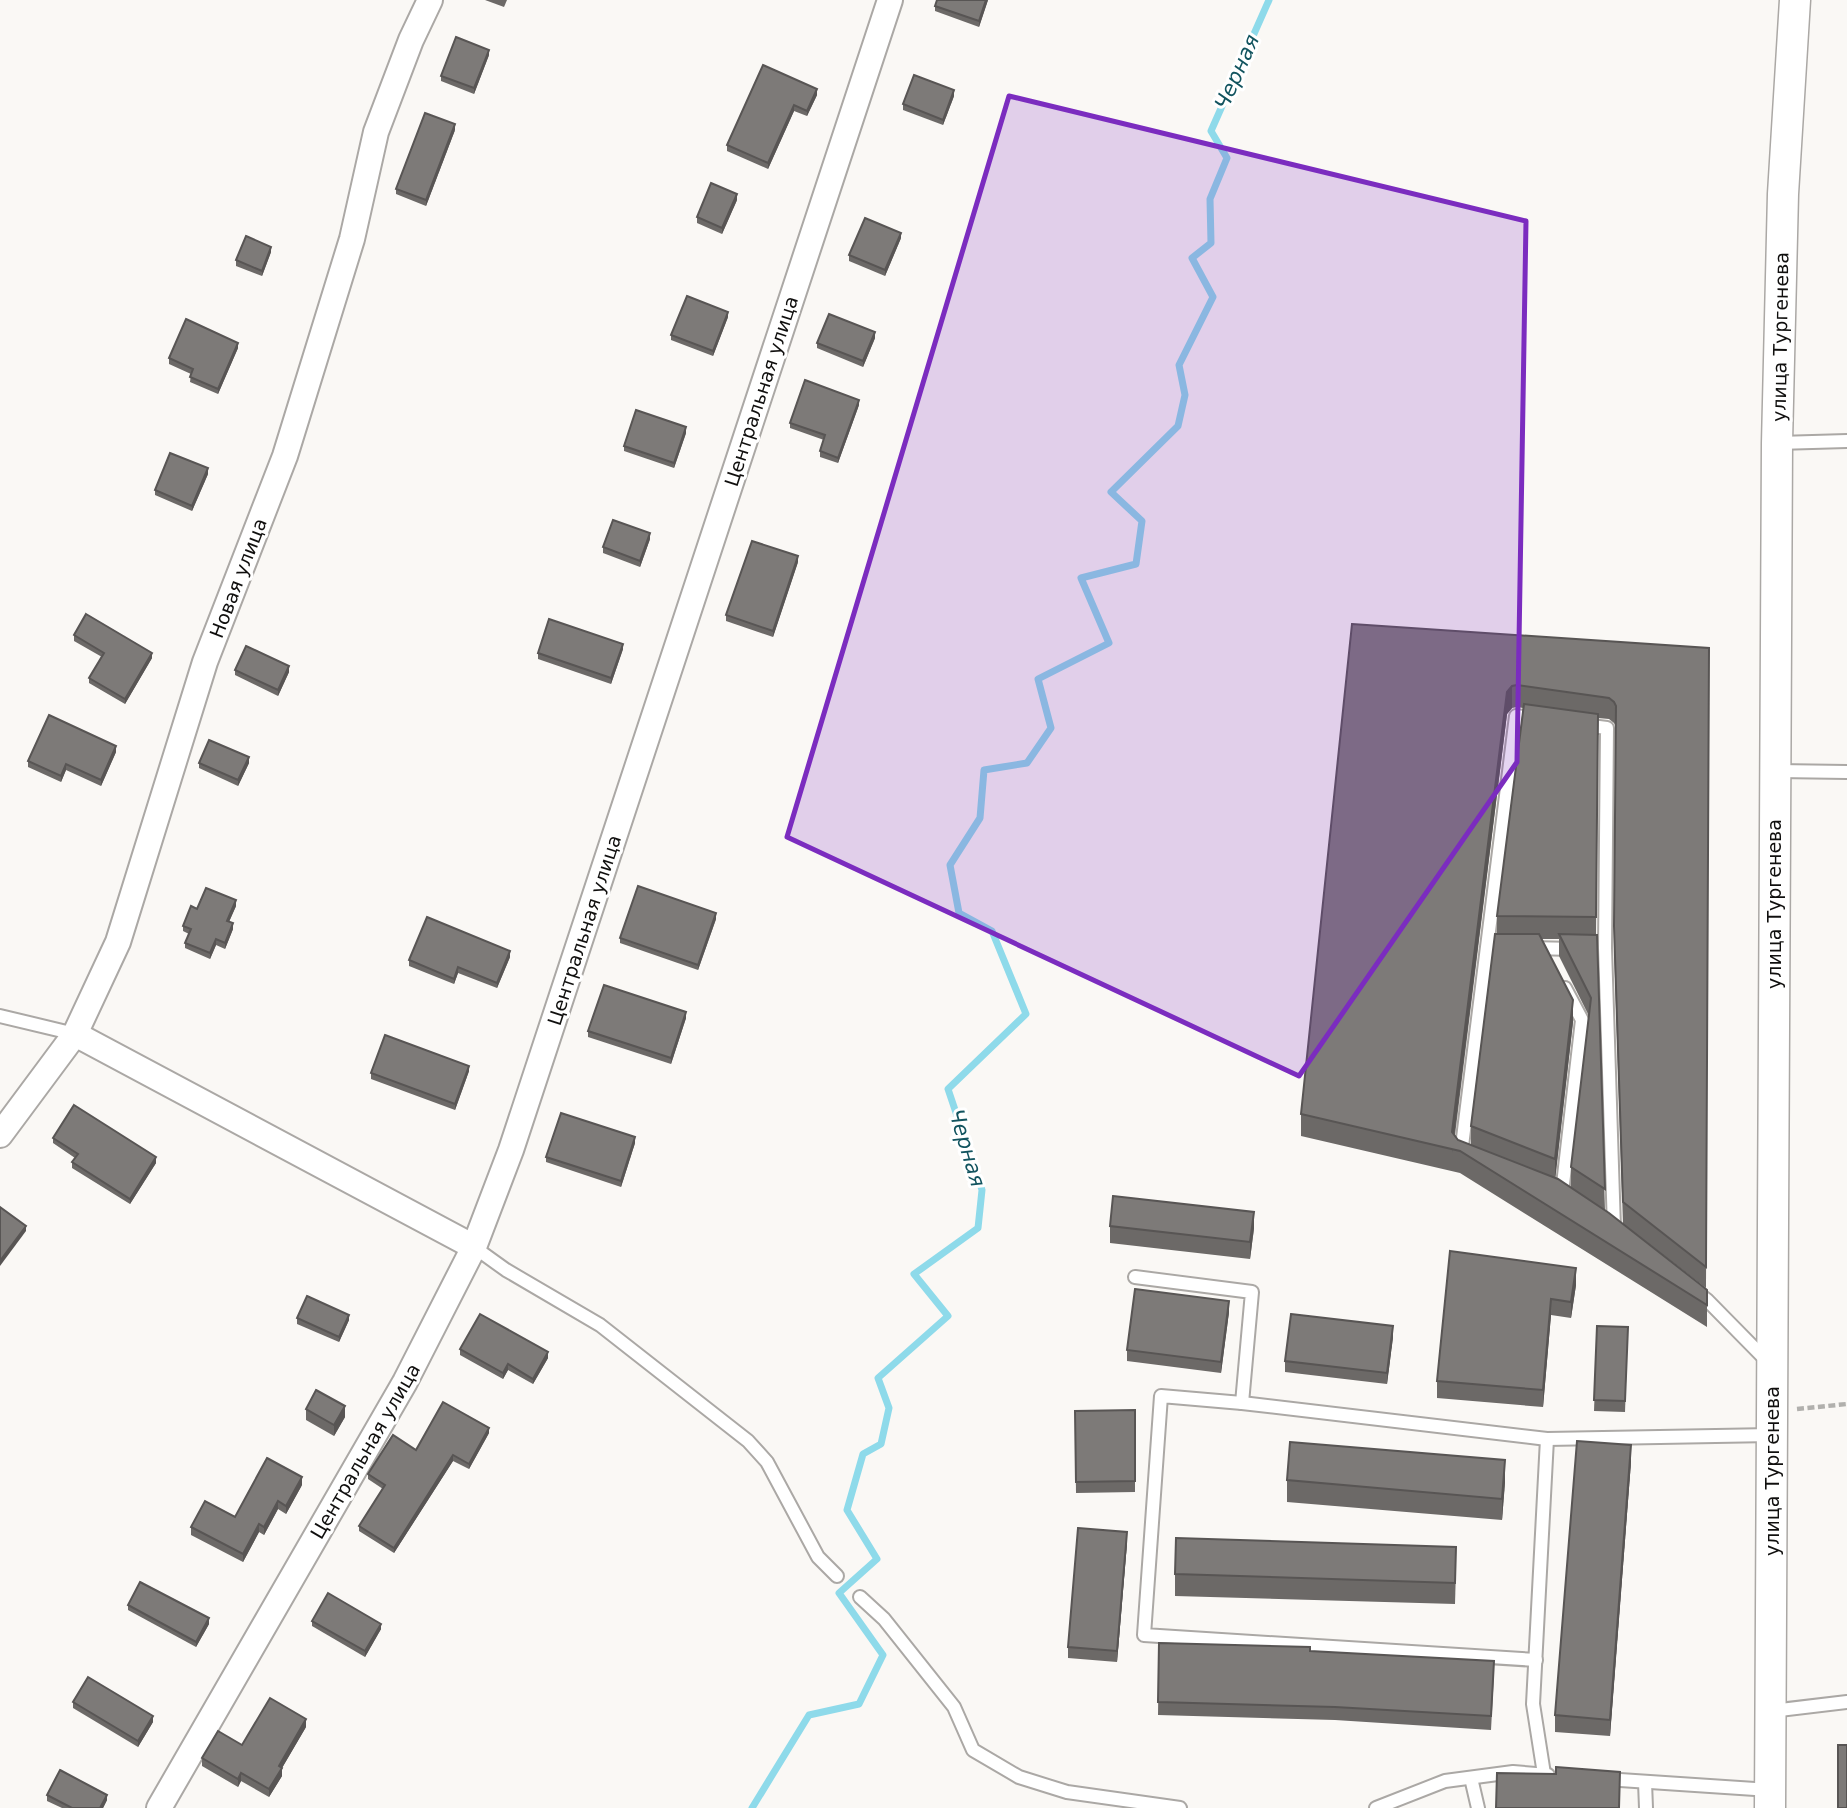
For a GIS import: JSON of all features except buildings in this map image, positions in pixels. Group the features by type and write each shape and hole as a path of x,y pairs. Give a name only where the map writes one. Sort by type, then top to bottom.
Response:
{"street":[{"name":"Новая улица","path":"0,1135 75,1034 118,942 205,662 285,456 352,239 376,132 411,40 430,0"},
{"name":"Центральная улица","path":"159,1808 405,1382 474,1247 511,1150 890,0"},
{"name":"улица Тургенева","path":"1770,1799 1777,443 1783,194 1795,0"},
{"path":"75,1034 474,1247"}],"lane":[{"path":"1777,443 1847,441"},
{"path":"1474,1159 1461,1154 1493,947 1516,716 1606,728 1605,948 1614,1228"},
{"path":"1775,771 1847,772"},
{"path":"1522,948 1551,961 1605,948"},
{"path":"1551,961 1582,1020 1561,1193"},
{"path":"0,1016 75,1034"},
{"path":"474,1247 506,1270 600,1325 748,1441 767,1462 818,1557 836,1576"},
{"path":"1135,1277 1252,1292 1242,1403"},
{"path":"1686,1284 1707,1300 1772,1366"},
{"path":"1536,1660 1143,1635 1161,1396 1547,1439 1772,1424"},
{"path":"1376,1808 1445,1782 1513,1772 1550,1775 1533,1704 1547,1439"},
{"path":"860,1597 884,1619 954,1707 973,1750 1019,1777 1067,1792 1180,1808"},
{"path":"1771,1711 1847,1702"},
{"path":"1471,1778 1478,1808"},
{"path":"1594,1778 1770,1799"},
{"path":"1645,1782 1646,1808"}],"path":[{"path":"1772,1424 1847,1404"}],"highlighted area":[{"path":"1009,96 1526,221 1517,762 1299,1076 787,837"}],"waterway":[{"name":"Черная","path":"752,1808 809,1715 859,1704 883,1655 839,1593 877,1559 847,1510 863,1454 881,1444 889,1408 878,1378 948,1316 914,1274 978,1228 982,1190 948,1089 1026,1014 992,931 959,913 950,865 980,818 984,770 1027,763 1051,728 1038,679 1109,643 1081,578 1136,564 1142,521 1111,492 1178,426 1185,395 1179,365 1213,297 1192,258 1211,243 1210,199 1227,158 1211,131 1269,0"}]}
